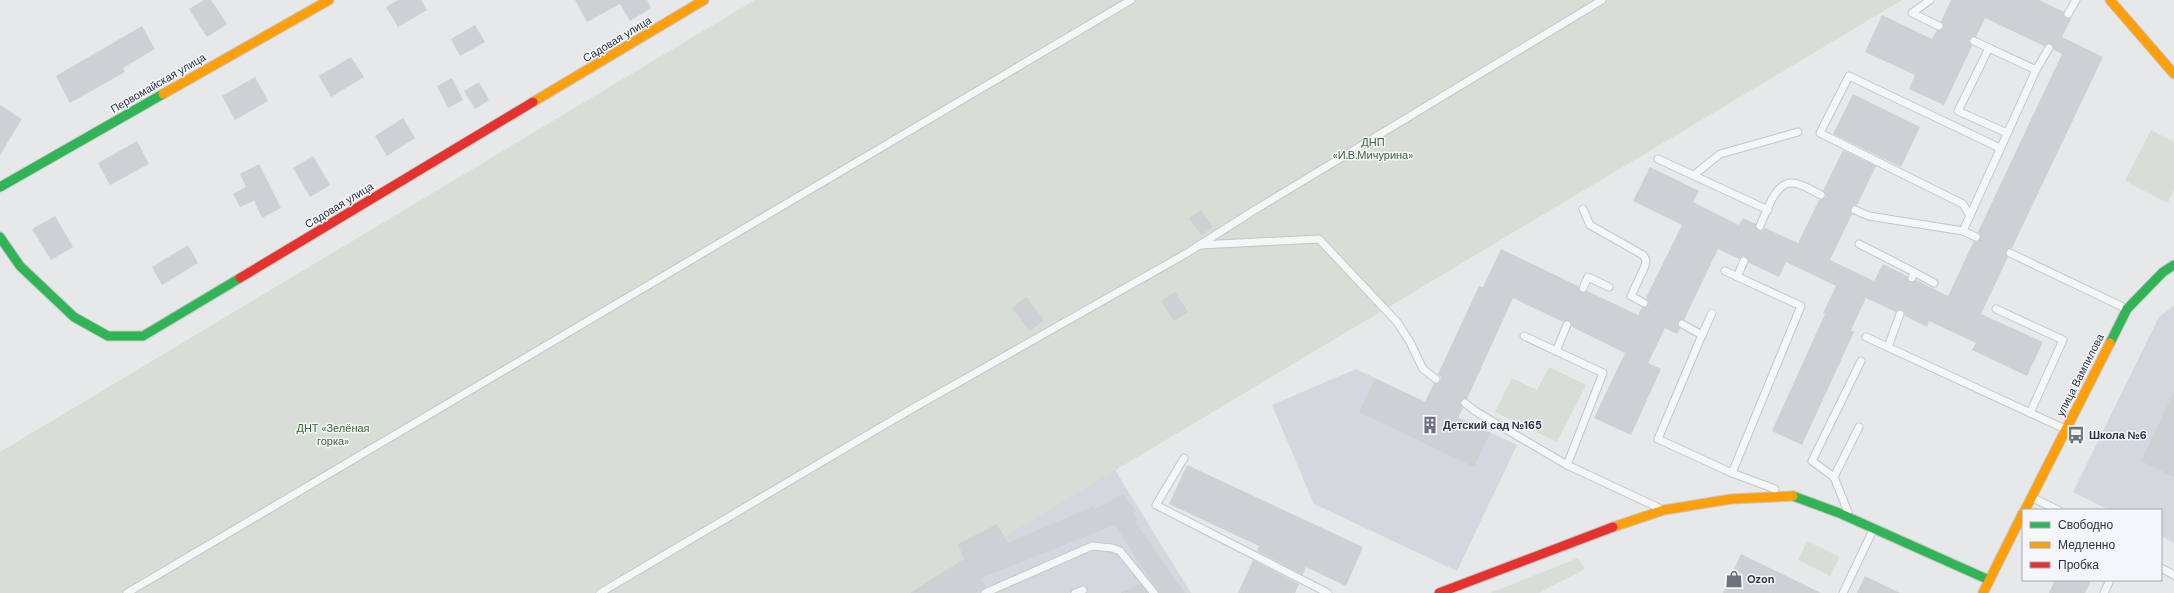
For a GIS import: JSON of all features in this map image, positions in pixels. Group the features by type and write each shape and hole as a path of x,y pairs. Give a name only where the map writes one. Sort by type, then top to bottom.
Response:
{"street":[{"name":"Первомайская улица","path":"0,187 329,0"},
{"name":"Садовая улица","path":"0,237 20,266 74,317 108,336 143,336 704,0"},
{"path":"2110,0 2174,74"},
{"name":"улица Вампилова","path":"2025,509 2127,309 2164,272 2174,265"},
{"path":"1439,593 1588,536 1664,510 1731,499 1790,495 1851,518 1989,580"},
{"path":"1983,593 2022,515"}],"lane":[{"path":"127,593 1131,0"},
{"path":"600,593 908,411 1200,245 1602,0"},
{"path":"1930,0 1912,14 1939,26"},
{"path":"2068,14 2076,0"},
{"path":"1974,42 2036,70"},
{"path":"1989,48 1958,111 2007,133"},
{"path":"1963,231 2036,70 2049,48"},
{"path":"1970,216 1962,204 1820,133 1848,76 2000,148"},
{"path":"1694,175 1720,154 1798,132"},
{"path":"1658,159 1768,210"},
{"path":"1760,226 1780,188 1786,183 1794,183 1821,195"},
{"path":"1583,210 1590,225 1643,255 1646,260 1645,266 1631,296 1644,303"},
{"path":"1855,210 1869,216 1963,231 1976,237"},
{"path":"1200,245 1319,239 1397,322 1424,369 1436,379"},
{"path":"1859,244 1913,275 1934,283"},
{"path":"2010,253 2127,309"},
{"path":"1737,277 1744,261"},
{"path":"1725,271 1801,306 1732,473"},
{"path":"1583,288 1588,277 1608,287"},
{"path":"1996,308 2063,340 2030,413"},
{"path":"1712,313 1658,439 1732,473 1790,495"},
{"path":"1888,348 1900,314"},
{"path":"1682,324 1702,334"},
{"path":"1556,351 1567,325"},
{"path":"1524,336 1603,373 1567,465"},
{"path":"1866,337 2065,429"},
{"path":"1851,518 1834,477 1812,461 1861,361"},
{"path":"1465,403 1475,411 1567,465 1664,510"},
{"path":"1834,477 1859,427"},
{"path":"1184,458 1156,505 1328,593"},
{"path":"2031,497 2056,509"},
{"path":"1843,593 1874,528"},
{"path":"985,593 1092,546 1100,546 1120,551 1154,593"},
{"path":"2162,568 2174,574"},
{"path":"2104,593 2110,581"},
{"path":"1076,593 1083,590"}],"shaded area":[{"path":"2174,306 2174,543 2162,537 2162,509 2107,509 2073,492 2159,317"},
{"path":"1356,369 1517,445 1457,571 1314,504 1272,405"},
{"path":"1115,470 1191,593 910,593"}],"green space":[{"path":"755,0 1902,0 910,593 0,593 0,452"},
{"path":"2151,130 2174,142 2174,190 2168,203 2125,181"},
{"path":"1549,367 1586,385 1557,442 1495,412 1512,378 1537,390"},
{"path":"1807,541 1840,557 1830,576 1798,560"},
{"path":"1578,558 1585,569 1539,593 1490,593"}],"building":[{"path":"204,0 211,0 227,24 207,37 189,9"},
{"path":"398,0 421,0 427,10 398,27 386,7"},
{"path":"575,0 647,0 651,8 630,21 620,4 587,22"},
{"path":"1951,0 2039,0 2064,12 2066,18 2072,17 2062,37 2103,57 2012,248 2006,251 2008,257 1981,314 2043,342 2027,376 1972,350 1976,343 1929,321 1927,327 1905,316 1902,309 1896,312 1866,298 1851,330 1854,332 1802,445 1772,431 1825,314 1823,313 1836,286 1786,262 1779,277 1749,263 1746,257 1743,256 1739,259 1718,249 1684,320 1677,322 1680,329 1677,334 1665,328 1648,363 1661,369 1631,435 1594,418 1625,353 1572,327 1569,321 1563,322 1513,298 1467,399 1463,399 1460,402 1463,408 1458,418 1490,433 1474,467 1359,412 1375,379 1425,402 1434,383 1440,382 1441,377 1438,374 1479,286 1483,287 1501,249 1578,286 1581,292 1587,291 1638,315 1642,307 1649,305 1646,298 1682,225 1633,201 1650,167 1699,191 1693,202 1739,225 1743,218 1756,224 1758,230 1761,231 1765,228 1798,243 1819,200 1826,197 1823,191 1843,150 1876,166 1857,205 1851,208 1852,214 1830,260 1874,281 1883,264 1907,276 1910,283 1916,280 1948,296 1974,241 1980,239 1981,236 1978,232 2062,54 2054,50 2051,44 2044,46 1985,18 1976,37 1970,39 1969,42 1972,46 1944,105 1909,89 1915,75 1865,52 1882,15 1932,39 1937,30 1944,28 1941,21"},
{"path":"475,25 485,42 460,56 451,39"},
{"path":"142,26 155,49 123,68 125,72 70,103 56,76"},
{"path":"351,57 364,77 331,97 319,76"},
{"path":"255,77 268,101 235,120 222,96"},
{"path":"452,78 463,100 448,108 437,86"},
{"path":"479,82 489,100 475,109 464,91"},
{"path":"1853,94 1920,127 1901,167 1833,134"},
{"path":"0,105 22,119 0,155"},
{"path":"403,118 415,138 387,156 375,136"},
{"path":"137,141 149,164 110,185 98,163"},
{"path":"313,156 330,185 310,197 293,168"},
{"path":"259,164 281,208 262,218 254,201 240,207 233,194 246,187 240,174"},
{"path":"1201,210 1213,227 1201,235 1189,218"},
{"path":"55,216 73,247 51,260 32,229"},
{"path":"188,245 198,263 162,285 152,267"},
{"path":"1175,292 1188,312 1174,321 1161,301"},
{"path":"1026,297 1044,320 1030,331 1012,308"},
{"path":"2174,392 2174,477 2141,461"},
{"path":"1187,465 1363,547 1346,586 1306,567 1303,575 1257,551 1259,546 1169,504"},
{"path":"1123,494 1136,511 1134,513 1138,520 1135,522 1185,593 1159,593 1115,525 981,578 986,587 975,593 910,593 964,559 958,544 997,524 1008,543 1094,506 1095,509"},
{"path":"1741,554 1821,593 1723,593"},
{"path":"1253,560 1299,584 1295,593 1238,593"},
{"path":"1865,576 1900,593 1857,593"},
{"path":"2055,581 2091,581 2085,593 2049,593"},
{"path":"1141,584 1148,593 1121,593 1121,592"}],"traffic: fast":[{"path":"0,187 163,94"},
{"path":"0,237 20,266 74,317 108,336 143,336 240,278"},
{"path":"2110,343 2127,309 2163,272 2174,265"},
{"path":"1793,496 1839,513 1989,580"}],"traffic: slow":[{"path":"163,94 329,0"},
{"path":"533,102 704,0"},
{"path":"2110,0 2174,74"},
{"path":"2026,509 2110,343"},
{"path":"1613,527 1664,510 1731,499 1793,496"},
{"path":"1983,593 2022,515"}],"traffic: jam":[{"path":"240,278 533,102"},
{"path":"1439,593 1613,527"}],"place":[{"name":"Детский сад №165","path":"1430,425"},
{"name":"Школа №6","path":"2076,435"},
{"name":"Ozon","path":"1734,579"}],"park label":[{"name":"ДНП «И.В.Мичурина»","path":"1373,148"},
{"name":"ДНТ «Зелёная горка»","path":"333,434"}]}
